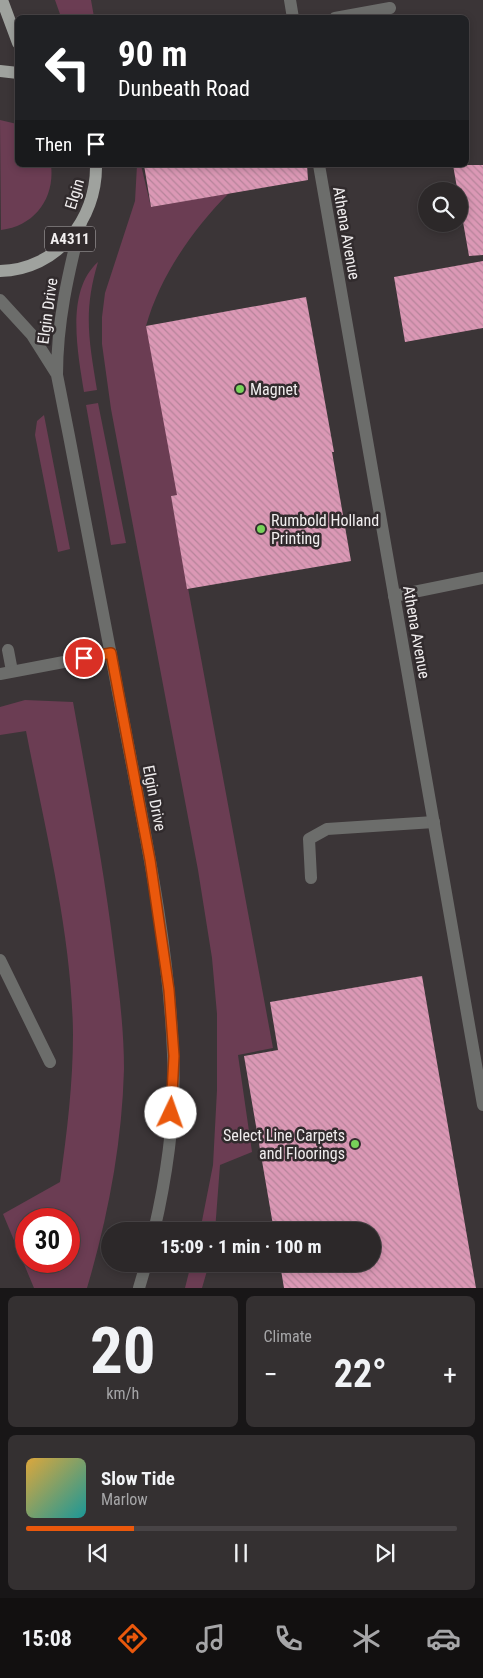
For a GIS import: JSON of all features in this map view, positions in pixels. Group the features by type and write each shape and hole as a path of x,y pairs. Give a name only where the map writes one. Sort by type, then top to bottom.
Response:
{"main road":[{"path":"2,0 15,35"},
{"path":"0,71 15,73"},
{"name":"Elgin","path":"0,272 27,267 52,254 72,237 81,224 94,193 96,167"}],"street":[{"path":"290,0 292,15"},
{"path":"352,15 390,8"},
{"name":"Athena Avenue","path":"319,167 483,1106"},
{"name":"Elgin Drive","path":"81,224 62,303 58,334 57,375 150,860 169,990 174,1056 171,1113 165,1169 156,1222"},
{"name":"Elgin Drive","path":"0,300 32,335 57,375"},
{"path":"394,596 483,578"},
{"path":"8,650 6,672 111,653"},
{"path":"311,878 309,838 328,829 434,822"},
{"path":"0,960 50,1062"},
{"path":"139,1288 144,1272"}],"shaded area":[{"path":"55,0 91,0 94,15 60,15"},
{"path":"0,120 15,124 15,167 51,167 50,189 40,208 24,223 1,230"},
{"path":"137,167 141,167 151,207 229,193 203,222 179,254 160,289 146,326 197,492 171,496 273,1048 238,1055 252,1152 220,1165 216,1222 202,1222 213,1165 217,1090 217,1014 212,958 198,870 111,409 102,344 102,317 105,293 135,201"},
{"path":"98,262 90,296 89,311 90,341 97,390 84,392 77,342 77,306 81,289 88,274"},
{"path":"98,403 126,543 111,545 86,405"},
{"path":"44,415 70,549 58,552 35,435 37,421"},
{"path":"25,700 73,702 95,827 116,966 121,1010 124,1069 123,1097 113,1180 104,1222 101,1222 101,1234 87,1288 34,1288 28,1273 80,1273 80,1208 15,1208 15,1243 3,1214 60,1182 69,1108 73,1034 68,959 63,920 26,731 0,735 0,707"},
{"path":"189,1272 207,1272 202,1288 185,1288"}],"building":[{"path":"483,165 483,255 469,256 465,232 468,232 468,182 456,182 453,167"},
{"path":"144,167 307,167 308,180 151,207"},
{"path":"483,261 483,328 405,342 394,277"},
{"path":"306,297 334,452 332,452 351,561 187,589 171,496 177,495 146,326"},
{"name":"Select Line Carpets and Floorings","path":"422,976 476,1288 284,1288 281,1272 381,1272 381,1222 272,1222 244,1056 278,1050 270,1002"}],"place":[{"name":"Magnet","path":"240,389"},
{"name":"Rumbold Holland Printing","path":"261,529"},
{"name":"Select Line Carpets and Floorings","path":"355,1144"}],"route":[{"path":"84,658 111,653 150,860 169,990 174,1056 171,1113"}]}
